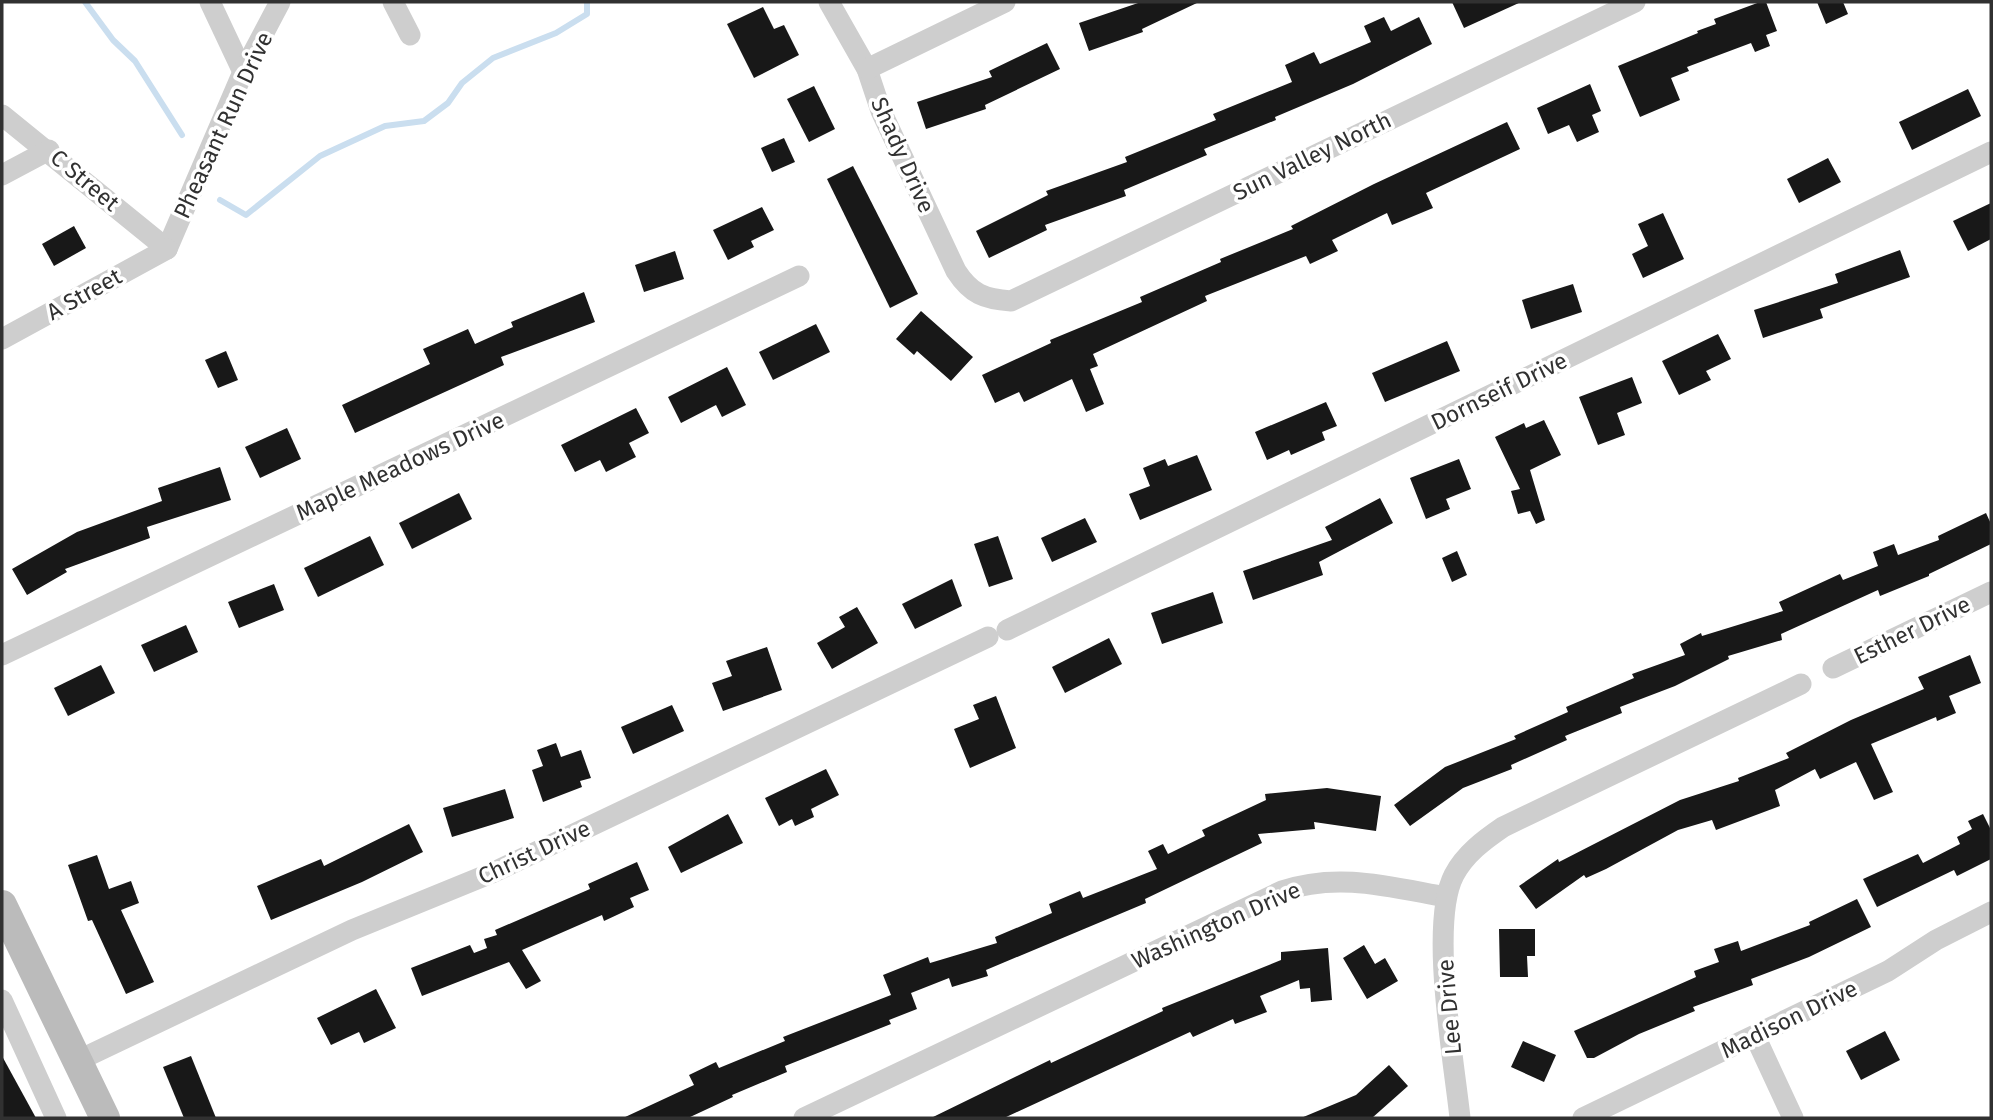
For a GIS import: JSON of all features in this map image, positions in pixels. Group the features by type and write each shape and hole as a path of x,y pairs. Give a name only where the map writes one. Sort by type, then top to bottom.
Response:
{"street":[{"path":"210,2 243,72"},
{"name":"Pheasant Run Drive","path":"167,248 243,72 280,2"},
{"path":"393,2 410,35"},
{"name":"Shady Drive","path":"828,2 867,69 881,111 956,271 967,289 987,299"},
{"path":"867,69 1005,2"},
{"name":"Sun Valley North","path":"987,299 1011,300 1634,2"},
{"name":"C Street","path":"2,115 50,150 167,248"},
{"path":"2,175 50,150"},
{"name":"Dornseif Drive","path":"997,634 1991,152"},
{"name":"A Street","path":"2,339 167,248"},
{"name":"Maple Meadows Drive","path":"2,655 799,276"},
{"name":"Esther Drive","path":"1833,668 1991,592"},
{"name":"Christ Drive","path":"77,1061 352,930 494,872 997,634"},
{"path":"1446,897 1454,875 1466,856 1503,827 1801,684"},
{"name":"Washington Drive","path":"804,1118 1282,891 1315,882 1348,880 1446,897"},
{"name":"Lee Drive","path":"1446,897 1442,936 1460,1118"},
{"path":"2,905 105,1118"},
{"name":"Madison Drive","path":"1583,1118 1888,971 1936,940 1991,912"},
{"path":"2,1000 56,1118"},
{"path":"1755,1036 1793,1118"}],"building":[{"path":"1141,2 1199,2 1142,29 1143,32 1089,51 1079,23"},
{"path":"1452,2 1521,2 1464,28"},
{"path":"1766,2 1777,31 1766,35 1770,46 1755,52 1751,43 1687,67 1689,71 1671,78 1680,100 1640,117 1618,66 1698,33 1697,31 1716,24 1714,19"},
{"path":"1817,2 1843,2 1848,14 1826,24"},
{"path":"763,7 774,29 784,25 799,55 754,78 727,24"},
{"path":"1384,17 1391,31 1419,17 1432,44 1353,84 1275,117 1276,120 1204,149 1207,155 1124,190 1126,196 1045,225 1047,230 989,258 976,231 1048,195 1046,191 1127,162 1125,157 1216,120 1213,114 1292,82 1285,65 1314,52 1320,64 1371,42 1364,26"},
{"path":"1047,43 1060,69 985,105 986,109 926,129 917,102 992,77 989,71"},
{"path":"1590,84 1601,111 1592,115 1599,132 1577,142 1569,125 1548,134 1537,108"},
{"path":"814,86 835,129 809,142 787,99"},
{"path":"1968,89 1981,116 1912,150 1899,122"},
{"path":"1507,122 1520,149 1426,193 1433,208 1392,225 1387,213 1332,240 1338,251 1310,264 1306,256 1205,296 1207,301 1093,354 1098,366 1090,369 1104,404 1086,412 1072,379 1024,402 1019,392 995,403 982,375 1051,343 1050,340 1142,302 1140,297 1221,262 1220,259 1293,229 1291,226 1374,184"},
{"path":"784,138 795,162 772,172 761,148"},
{"path":"1828,158 1841,182 1799,203 1787,179"},
{"path":"853,166 918,294 890,308 827,179"},
{"path":"1991,203 1991,239 1968,251 1953,221"},
{"path":"762,207 774,230 751,241 754,247 728,260 713,230"},
{"path":"1663,213 1684,259 1643,278 1632,254 1648,246 1638,224"},
{"path":"74,226 86,248 54,266 42,244"},
{"path":"1900,250 1910,277 1820,309 1823,318 1763,338 1754,310 1838,283 1835,274"},
{"path":"675,251 684,279 644,292 635,265"},
{"path":"1573,284 1582,312 1531,329 1522,300"},
{"path":"584,292 595,322 501,357 504,365 355,433 342,405 430,364 423,349 468,329 475,344 513,327 511,322"},
{"path":"921,311 973,357 951,381 917,351 914,355 896,339"},
{"path":"816,324 830,352 773,380 759,352"},
{"path":"1718,334 1731,359 1706,371 1711,380 1679,395 1662,361"},
{"path":"1447,341 1460,371 1385,402 1372,373"},
{"path":"226,351 238,380 218,388 205,360"},
{"path":"727,367 746,405 722,417 716,405 681,423 668,397"},
{"path":"1632,377 1642,403 1617,413 1625,435 1598,445 1579,397"},
{"path":"1326,402 1337,426 1322,432 1325,440 1291,455 1289,450 1267,460 1255,432"},
{"path":"636,408 649,433 629,443 636,457 606,472 600,460 575,472 561,445"},
{"path":"1544,420 1561,455 1530,470 1545,520 1536,524 1530,511 1518,514 1511,491 1520,489 1495,437 1524,423 1526,428"},
{"path":"287,428 301,459 260,478 245,447"},
{"path":"1197,455 1212,490 1140,520 1129,494 1150,486 1143,468 1165,459 1168,466"},
{"path":"1459,459 1471,489 1446,499 1450,509 1426,519 1410,478"},
{"path":"220,467 231,500 147,527 150,538 65,569 67,572 27,595 12,569 77,532 162,501 158,488"},
{"path":"459,493 472,519 412,549 399,523"},
{"path":"1380,498 1393,523 1319,562 1323,575 1253,600 1243,571 1332,540 1325,527"},
{"path":"1986,513 1991,524 1991,544 1929,576 1880,596 1878,590 1781,634 1782,640 1728,656 1729,659 1675,686 1620,707 1622,713 1565,736 1567,740 1511,765 1512,769 1463,788 1410,826 1394,805 1445,767 1516,739 1514,736 1568,712 1566,707 1634,678 1632,674 1685,655 1680,644 1701,633 1702,636 1783,611 1779,602 1840,574 1843,580 1878,566 1873,552 1894,544 1898,555 1939,540 1938,536"},
{"path":"1085,518 1097,542 1052,562 1041,538"},
{"path":"370,536 384,565 318,597 304,568"},
{"path":"998,536 1013,579 989,587 974,544"},
{"path":"1457,551 1467,575 1452,582 1442,558"},
{"path":"952,579 962,606 915,629 902,604"},
{"path":"274,584 284,610 239,628 228,602"},
{"path":"1213,592 1223,623 1162,644 1151,613"},
{"path":"857,607 878,643 832,669 817,643 845,627 839,617"},
{"path":"186,625 198,652 154,672 141,645"},
{"path":"1109,638 1122,664 1065,693 1052,667"},
{"path":"767,647 782,690 723,711 712,683 732,676 726,661"},
{"path":"1970,655 1981,683 1949,696 1956,713 1937,721 1936,717 1871,744 1893,792 1874,800 1856,762 1820,779 1815,769 1775,790 1780,806 1716,830 1712,820 1678,830 1606,869 1586,878 1584,875 1536,909 1519,886 1558,859 1559,862 1680,800 1739,781 1738,778 1789,758 1786,753 1851,720 1924,689 1918,677"},
{"path":"101,665 115,693 68,716 54,688"},
{"path":"996,696 1016,748 970,768 954,729 979,719 973,705"},
{"path":"672,705 684,731 633,754 621,727"},
{"path":"556,743 561,757 581,750 591,778 580,781 582,787 543,802 532,770 543,766 537,750"},
{"path":"826,769 839,795 811,809 814,817 795,826 792,819 779,826 765,798"},
{"path":"1327,788 1381,796 1376,831 1314,822 1315,829 1258,834 1262,843 1145,899 1146,903 986,970 988,976 952,987 949,978 911,993 917,1009 889,1020 891,1024 785,1066 787,1072 732,1095 733,1097 688,1118 623,1118 694,1085 689,1075 716,1062 719,1068 785,1041 783,1037 891,995 883,975 928,957 930,963 997,943 995,937 1052,913 1049,904 1080,891 1083,898 1157,869 1148,851 1163,844 1168,854 1205,836 1202,830 1266,800 1265,794"},
{"path":"505,789 514,818 452,837 443,808"},
{"path":"728,814 743,843 681,873 668,847"},
{"path":"1983,814 1991,830 1991,859 1957,876 1954,870 1877,907 1863,879 1918,854 1923,863 1960,844 1957,837 1972,829 1968,821"},
{"path":"409,824 423,852 362,882 271,920 257,886 321,859 324,866"},
{"path":"97,855 109,889 131,881 139,903 121,910 154,982 126,994 92,920 88,921 68,865"},
{"path":"637,862 649,890 630,898 634,907 604,921 602,915 522,950 541,981 526,989 509,962 422,996 411,968 470,945 474,953 487,948 484,939 497,935 495,930 590,889 588,884"},
{"path":"1857,899 1871,927 1809,957 1751,979 1753,985 1693,1007 1695,1011 1639,1034 1594,1058 1587,1058 1574,1031 1696,977 1694,971 1719,962 1714,949 1738,941 1741,951 1810,925 1809,922"},
{"path":"1499,929 1535,929 1535,956 1527,956 1528,977 1500,977"},
{"path":"1364,945 1375,964 1385,958 1398,981 1367,999 1343,958"},
{"path":"1328,948 1332,1000 1311,1002 1310,988 1300,989 1299,980 1260,996 1267,1012 1235,1024 1233,1019 1193,1037 1190,1032 1004,1118 931,1118 1050,1060 1051,1063 1163,1011 1162,1008 1281,960 1281,952"},
{"path":"376,989 396,1028 364,1043 359,1032 331,1045 317,1018"},
{"path":"1885,1031 1900,1060 1861,1080 1846,1051"},
{"path":"1523,1041 1556,1055 1544,1082 1511,1067"},
{"path":"2,1056 36,1118 2,1118"},
{"path":"191,1056 216,1118 184,1118 163,1067"},
{"path":"1389,1065 1408,1086 1372,1118 1301,1118 1356,1095"}],"waterway":[{"path":"85,2 113,40 135,61 182,135"},
{"path":"220,200 246,215 320,156 385,126 424,121 448,103 462,83 493,58 556,33 587,14 587,2"}]}
